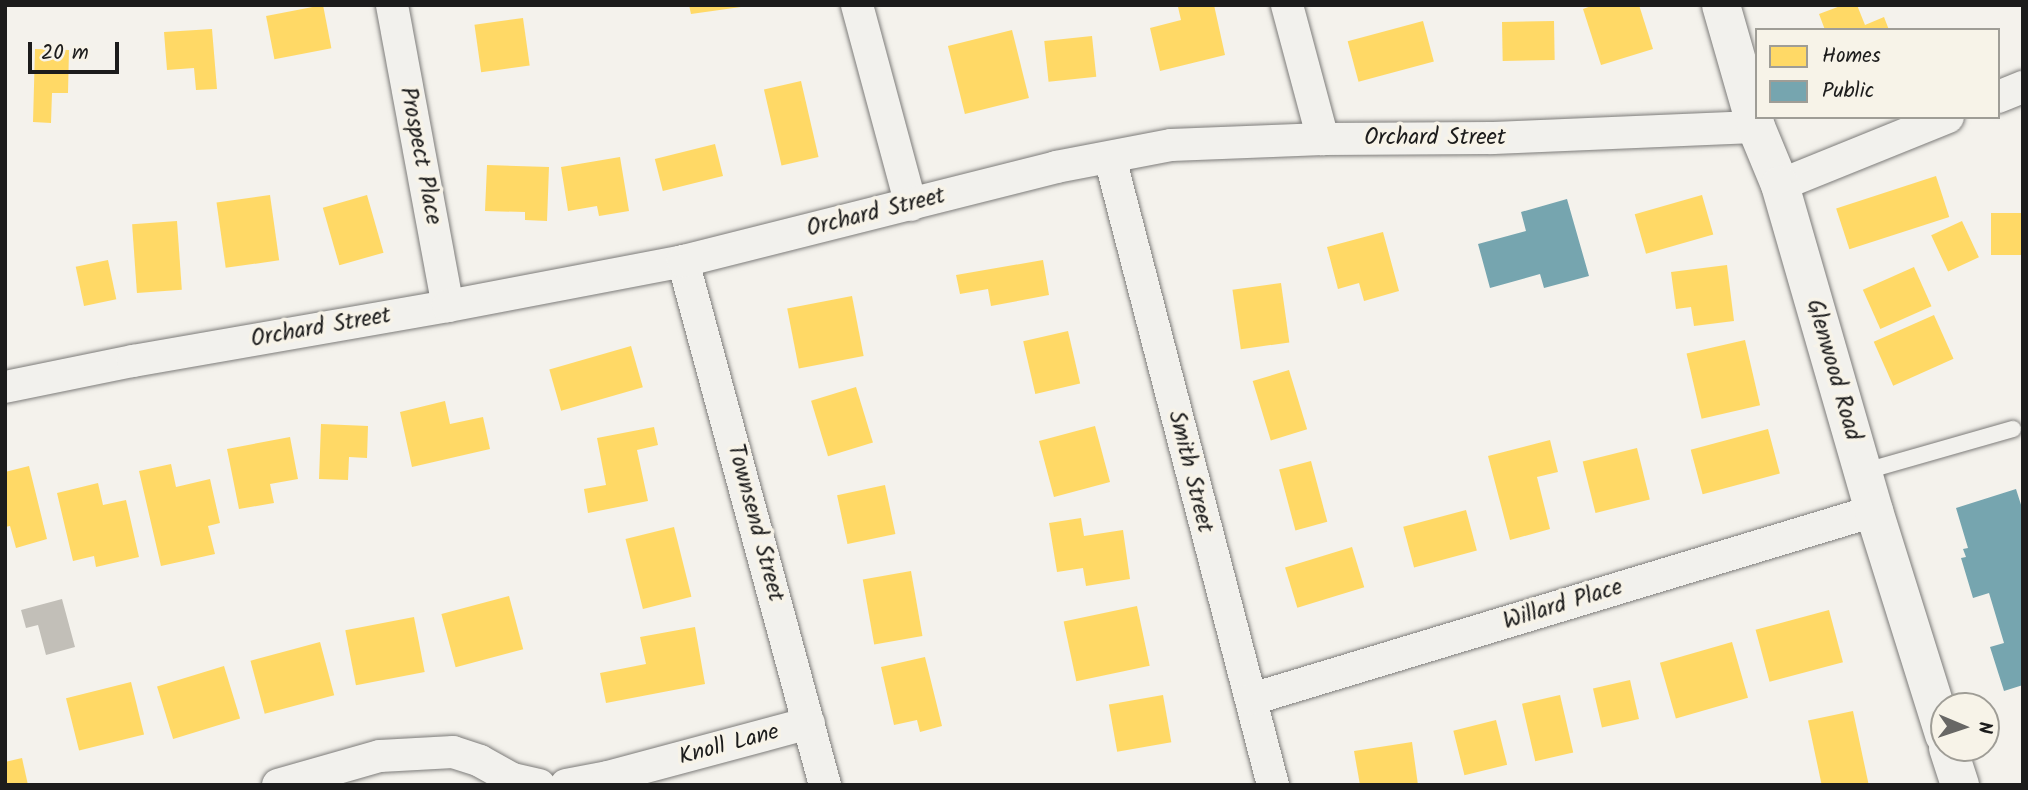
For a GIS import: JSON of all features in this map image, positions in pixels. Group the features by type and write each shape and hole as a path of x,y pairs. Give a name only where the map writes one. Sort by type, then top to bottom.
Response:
{"main road":[{"name":"Glenwood Road","path":"1721,5 1756,127 1780,185 1862,472 1931,692"},
{"path":"1953,762 1960,785"}],"street":[{"name":"Prospect Place","path":"392,5 448,306"},
{"path":"857,5 911,205"},
{"path":"1287,5 1323,139"},
{"path":"2000,96 2023,87"},
{"path":"1780,185 1943,119"},
{"name":"Orchard Street","path":"5,387 133,361 448,306 683,261 1056,167 1171,145 1323,139 1492,138 1756,127"},
{"name":"Smith Street","path":"1110,158 1273,785"},
{"name":"Townsend Street","path":"683,261 825,785"},
{"name":"Willard Place","path":"1252,699 1874,511"},
{"name":"Knoll Lane","path":"566,785 608,777 809,723"},
{"path":"278,785 380,756 453,751 480,761 513,779 539,785"}],"lane":[{"path":"1862,472 2013,429"}],"shaded area":[{"path":"62,599 75,647 46,655 38,625 26,628 21,610"}],"building: Homes":[{"path":"323,5 331,48 274,59 266,16"},
{"path":"689,5 741,5 741,7 691,14"},
{"path":"1214,5 1225,55 1160,71 1150,28 1181,20 1178,7"},
{"path":"1594,5 1639,5 1653,49 1601,65 1583,9"},
{"path":"1843,5 1857,5 1865,25 1884,17 1888,28 1824,28 1819,14"},
{"path":"523,18 530,66 481,72 474,25"},
{"path":"1423,21 1434,62 1359,82 1348,41"},
{"path":"1554,21 1555,60 1503,61 1502,22"},
{"path":"212,29 217,89 196,90 194,68 167,70 164,32"},
{"path":"1012,30 1029,98 965,114 948,46"},
{"path":"1092,36 1096,77 1049,82 1044,41"},
{"path":"35,49 69,50 68,93 52,93 51,123 33,122"},
{"path":"801,81 819,157 782,166 764,90"},
{"path":"715,144 723,176 663,191 655,159"},
{"path":"620,157 629,211 599,216 597,206 568,211 561,167"},
{"path":"487,165 549,167 547,221 525,220 525,212 485,211"},
{"path":"1936,176 1949,217 1849,249 1836,208"},
{"path":"270,195 279,260 226,268 217,203"},
{"path":"367,195 384,253 339,265 323,208"},
{"path":"1702,195 1713,234 1646,254 1635,214"},
{"path":"1991,213 2023,213 2023,255 1991,255"},
{"path":"177,221 182,290 137,293 132,224"},
{"path":"1962,221 1979,257 1948,272 1931,235"},
{"path":"1383,232 1399,291 1364,301 1359,283 1338,289 1327,247"},
{"path":"108,260 116,299 84,306 76,267"},
{"path":"1043,260 1049,295 991,306 988,289 960,294 956,275"},
{"path":"1727,265 1734,321 1694,326 1691,307 1676,309 1671,272"},
{"path":"1914,267 1931,306 1880,329 1863,290"},
{"path":"1281,283 1289,342 1241,349 1232,290"},
{"path":"852,296 864,356 799,368 787,309"},
{"path":"1934,315 1954,359 1893,386 1874,342"},
{"path":"1068,331 1080,384 1035,394 1023,341"},
{"path":"1745,340 1760,405 1702,419 1687,353"},
{"path":"631,346 643,387 561,411 549,369"},
{"path":"1289,370 1307,429 1271,440 1253,381"},
{"path":"856,387 873,442 828,456 811,401"},
{"path":"445,401 450,424 483,417 490,449 412,467 400,412"},
{"path":"321,424 368,426 367,458 349,457 348,480 319,479"},
{"path":"1095,426 1110,482 1054,497 1039,441"},
{"path":"654,427 658,445 637,450 648,501 588,513 584,489 606,485 597,438"},
{"path":"1768,429 1780,473 1703,494 1691,450"},
{"path":"290,437 298,479 270,484 274,503 239,509 227,449"},
{"path":"1550,440 1558,472 1537,477 1550,529 1510,540 1488,456"},
{"path":"1637,448 1650,499 1595,513 1583,462"},
{"path":"1311,461 1327,522 1295,530 1279,470"},
{"path":"171,464 176,487 210,479 220,523 208,526 215,554 161,566 139,471"},
{"path":"29,466 47,539 16,548 10,526 5,527 5,472"},
{"path":"98,483 103,505 126,500 139,557 96,567 94,556 73,561 57,493"},
{"path":"885,485 895,534 847,544 837,495"},
{"path":"1466,510 1477,551 1414,567 1403,527"},
{"path":"1081,518 1084,536 1123,530 1130,579 1086,586 1083,568 1057,572 1049,523"},
{"path":"674,527 691,597 643,609 625,539"},
{"path":"1352,547 1364,587 1297,608 1285,567"},
{"path":"911,571 922,636 874,645 863,580"},
{"path":"509,596 523,649 456,667 441,614"},
{"path":"1137,606 1150,666 1076,681 1064,622"},
{"path":"1829,610 1843,662 1770,682 1756,630"},
{"path":"414,617 425,672 356,685 345,630"},
{"path":"695,627 705,684 606,703 600,673 646,664 640,637"},
{"path":"320,642 334,695 265,714 250,661"},
{"path":"1732,642 1748,698 1676,718 1660,663"},
{"path":"925,657 942,726 920,732 917,720 894,725 881,667"},
{"path":"224,666 240,719 173,739 157,686"},
{"path":"1630,680 1639,719 1602,728 1593,689"},
{"path":"131,682 144,734 79,751 66,698"},
{"path":"1163,695 1171,742 1117,752 1109,705"},
{"path":"1560,695 1573,752 1535,761 1522,704"},
{"path":"1853,711 1869,784 1822,785 1808,721"},
{"path":"1496,720 1507,765 1464,775 1453,731"},
{"path":"1412,742 1418,785 1360,785 1354,751"},
{"path":"22,758 28,785 5,785 5,762"}],"building: Public":[{"path":"1567,199 1589,276 1544,288 1540,274 1490,288 1478,244 1526,231 1521,212"},
{"path":"2016,489 2023,511 2023,685 2004,691 1990,647 2004,643 1989,593 1973,598 1961,558 1966,557 1963,549 1968,548 1956,508"}]}
